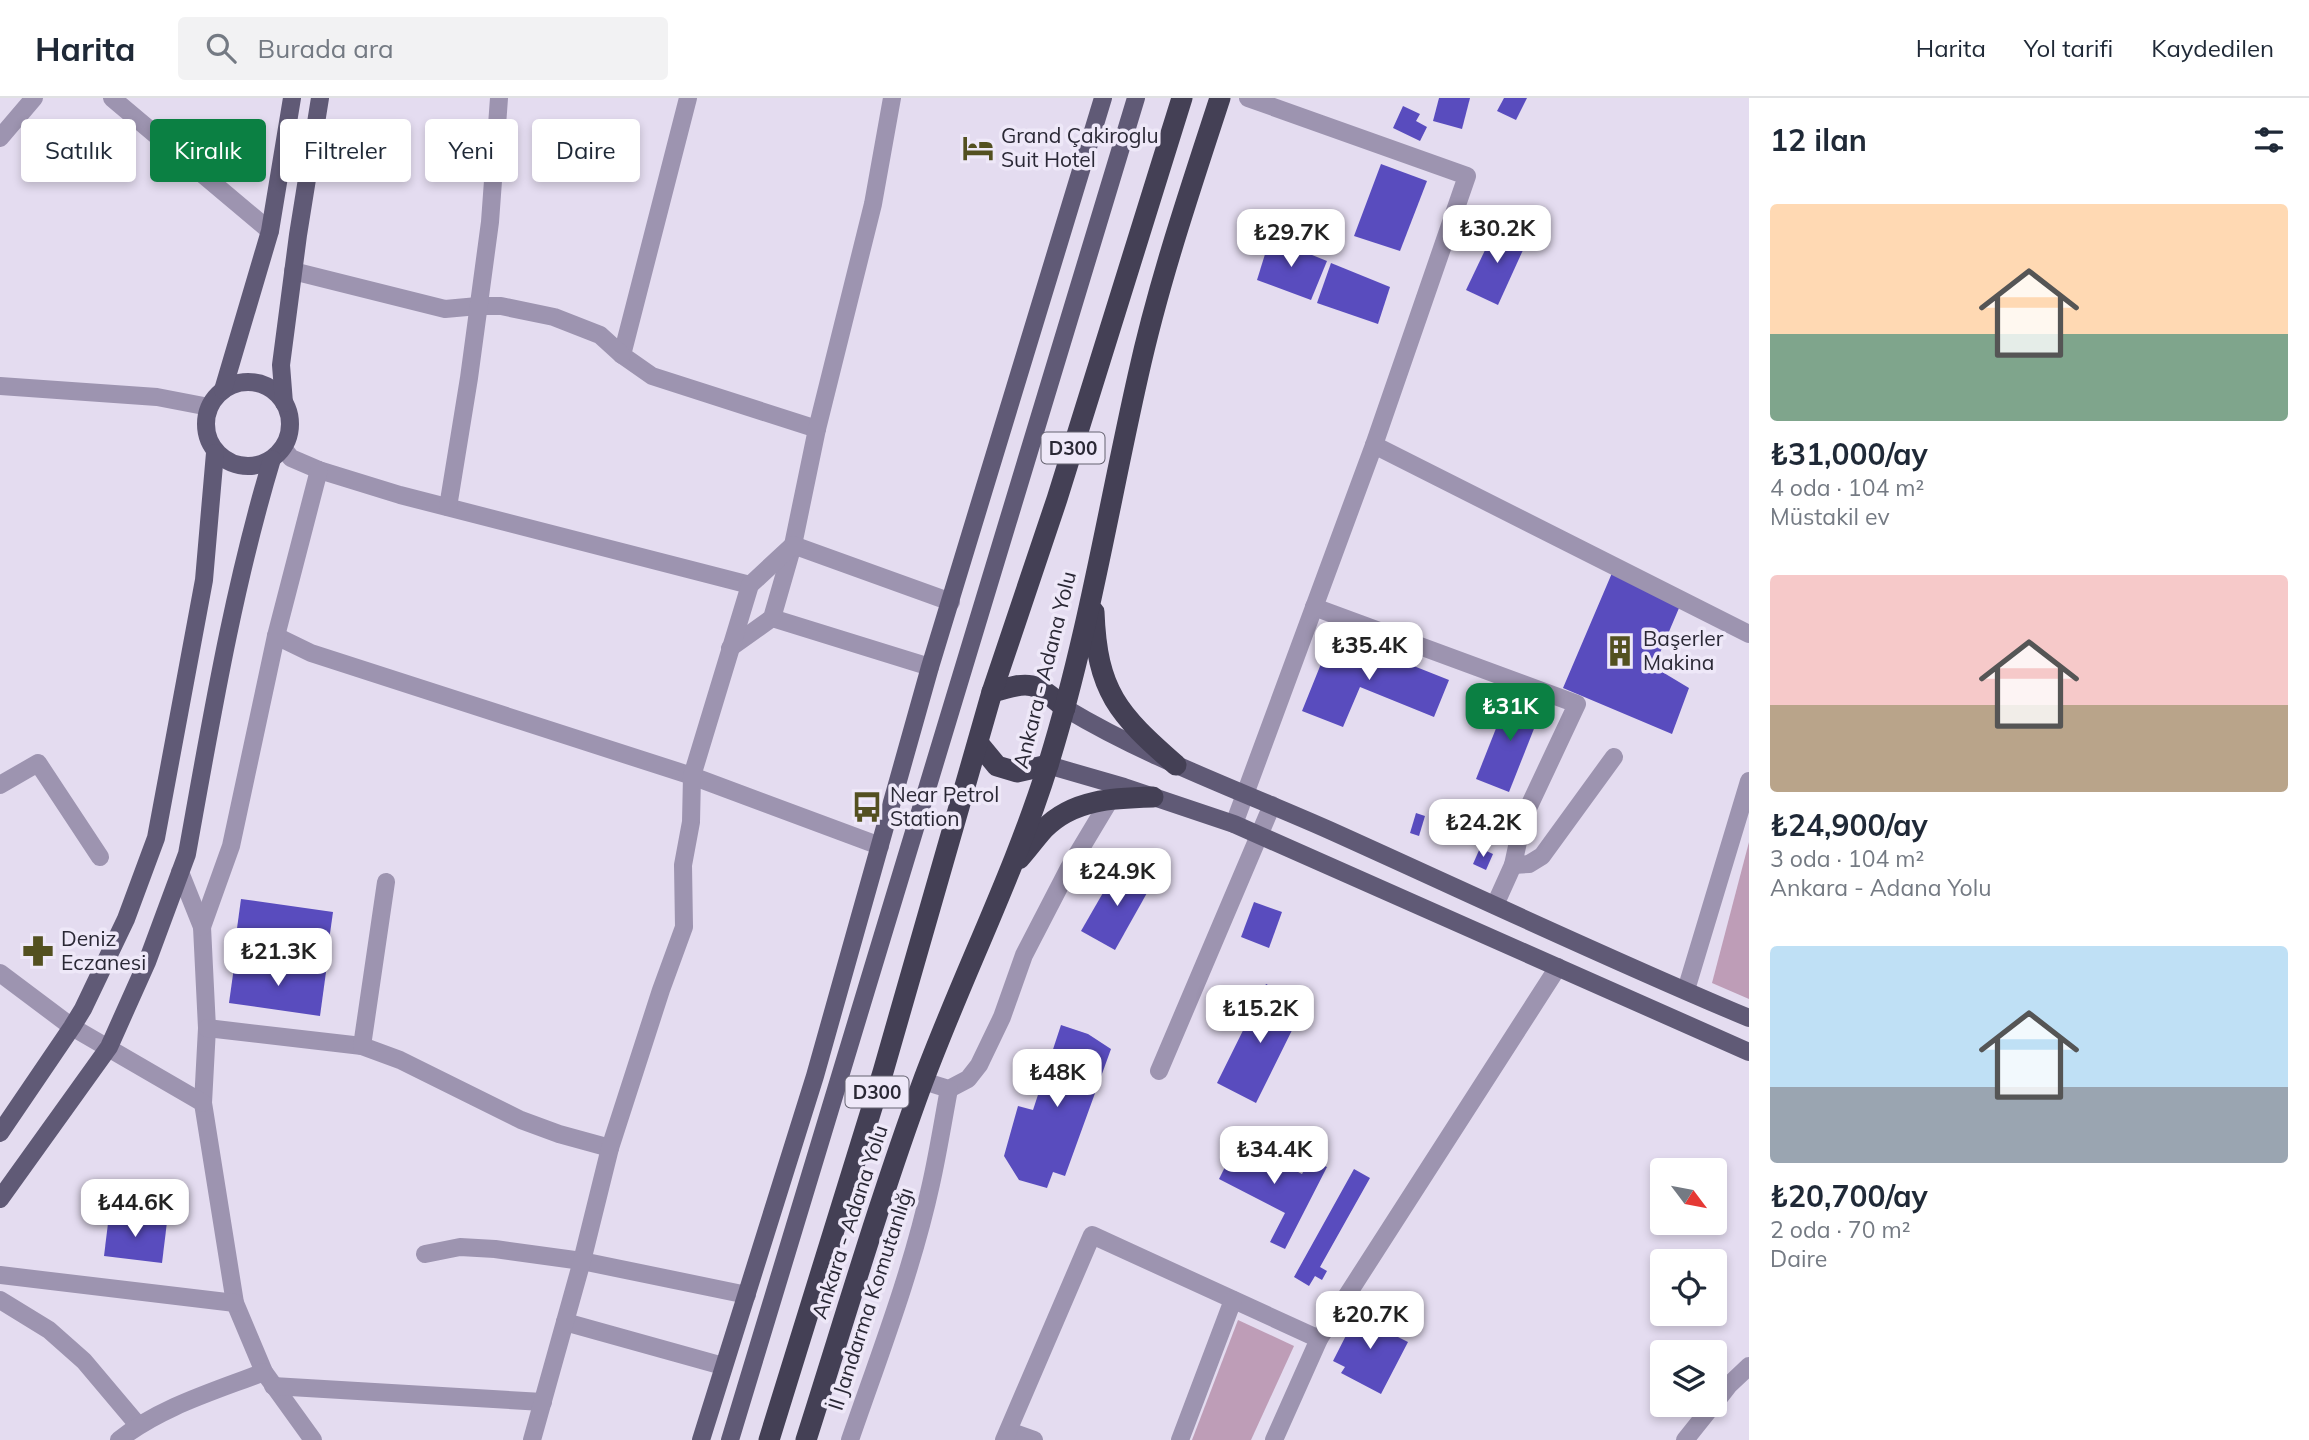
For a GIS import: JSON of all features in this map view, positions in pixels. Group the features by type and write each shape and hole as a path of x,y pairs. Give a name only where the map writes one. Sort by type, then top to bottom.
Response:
{"highway":[{"name":"Ankara - Adana Yolu","path":"769,1440 883,1072 992,692 1077,435 1182,98"},
{"name":"Ankara - Adana Yolu","path":"806,1440 870,1234 923,1081 1048,765 1065,709 1139,372 1164,271 1220,98"},
{"path":"1093,586 1097,656 1111,695 1135,729 1176,765"},
{"path":"992,692 1023,683 1043,689 1065,709"},
{"path":"978,743 997,766 1017,772 1048,765"},
{"path":"1007,874 1046,827 1088,802 1111,798 1153,797"}],"main road":[{"path":"223,390 270,231 292,98"},
{"path":"0,1199 108,1047 147,962 187,854 229,628 258,505 277,453 289,431 281,365 320,98"},
{"path":"701,1440 815,1076 930,667 1103,98"},
{"path":"730,1440 1136,98"},
{"path":"0,1133 72,1027 126,919 156,838 204,580 215,453 206,432 209,407 223,390 236,383 252,382 269,388 284,403"},
{"path":"215,453 233,465 247,467 261,464 277,453"},
{"path":"951,602 980,611"},
{"path":"930,667 960,675"},
{"path":"1065,709 1094,726 1176,765 1246,793 1749,1018"},
{"path":"1048,765 1234,824 1749,1052"}],"street":[{"path":"0,138 34,98"},
{"path":"113,98 270,231"},
{"path":"448,507 490,222 499,98"},
{"path":"622,355 688,98"},
{"path":"730,648 772,618 793,545 817,429 873,204 892,98"},
{"path":"1234,824 1374,445 1467,176 1248,98"},
{"path":"293,271 445,309 501,306 554,317 600,335 652,376 817,429"},
{"path":"0,386 157,397 209,407"},
{"path":"1374,445 1749,634"},
{"path":"277,453 319,470 448,507 750,585"},
{"path":"202,927 231,846 276,636 319,470"},
{"path":"793,545 951,602"},
{"path":"532,1440 582,1261 610,1148 684,927 682,866 691,822 692,776 750,585 793,545"},
{"path":"1314,607 1577,704 1523,819 1513,865 1495,905"},
{"path":"772,618 930,667"},
{"path":"276,636 311,653 692,776 880,846"},
{"path":"1513,865 1529,864 1542,856 1614,757"},
{"path":"0,785 38,763 100,857"},
{"path":"1686,990 1749,781"},
{"path":"923,1081 949,1089 968,1079 979,1065 1002,1017 1024,956 1069,868 1111,798"},
{"path":"1159,1071 1272,805"},
{"path":"180,872 202,927 207,1028 203,1104 235,1303 269,1379 313,1440"},
{"path":"362,1046 386,882"},
{"path":"1274,1440 1319,1339 1558,967"},
{"path":"0,973 72,1027 203,1104"},
{"path":"207,1028 362,1046 400,1060 521,1120 610,1148"},
{"name":"İl Jandarma Komutanlığı","path":"850,1440 901,1290 932,1183 949,1089"},
{"path":"1034,1440 1007,1436 1092,1235 1319,1339"},
{"path":"425,1254 460,1247 476,1247 582,1261 747,1295"},
{"path":"0,1275 235,1303"},
{"path":"0,1300 49,1330 84,1361 138,1425"},
{"path":"1180,1440 1233,1300"},
{"path":"565,1322 723,1366"},
{"path":"1727,1388 1749,1366"},
{"path":"119,1440 138,1425 192,1400 269,1379 543,1402"},
{"path":"1685,1440 1704,1417"}],"shaded area":[{"path":"1749,842 1749,999 1712,983"},
{"path":"1238,1320 1294,1346 1251,1440 1192,1440"}],"building":[{"path":"1439,98 1470,98 1462,129 1433,121"},
{"path":"1504,98 1527,98 1516,120 1497,111"},
{"path":"1403,106 1420,114 1416,121 1427,127 1420,141 1393,128"},
{"path":"1381,164 1427,181 1400,251 1354,236"},
{"path":"1497,225 1528,239 1498,305 1466,290"},
{"path":"1270,238 1327,261 1311,300 1257,280"},
{"path":"1331,263 1390,287 1378,324 1317,303"},
{"name":"Başerler Makina","path":"1612,573 1679,608 1654,667 1689,688 1672,734 1563,688"},
{"path":"1333,634 1449,680 1434,717 1360,687 1343,727 1302,711"},
{"path":"1510,693 1543,706 1509,792 1476,779"},
{"path":"1416,813 1425,816 1419,836 1410,833"},
{"path":"1480,848 1493,854 1486,870 1473,864"},
{"path":"1119,865 1152,884 1115,950 1081,931"},
{"path":"241,899 333,912 327,955 235,943"},
{"path":"1254,902 1282,912 1269,948 1241,937"},
{"path":"235,960 326,972 320,1016 229,1003"},
{"path":"1266,984 1292,997 1287,1008 1300,1014 1256,1103 1217,1083"},
{"path":"1061,1025 1088,1034 1111,1049 1065,1176 1053,1172 1047,1188 1019,1180 1004,1156 1018,1106 1033,1110"},
{"path":"1238,1141 1302,1174 1310,1159 1327,1167 1285,1249 1270,1242 1285,1213 1219,1179"},
{"path":"1354,1169 1370,1178 1320,1267 1327,1271 1322,1280 1315,1276 1309,1286 1294,1277"},
{"path":"109,1215 167,1222 162,1263 104,1256"},
{"path":"1362,1304 1382,1314 1376,1326 1408,1342 1381,1394 1341,1373 1345,1367 1333,1361"}],"place":[{"name":"Grand Çakiroglu Suit Hotel","path":"978,148"},
{"name":"Başerler Makina","path":"1620,651"},
{"name":"Near Petrol Station","path":"867,807"},
{"name":"Deniz Eczanesi","path":"38,951"}]}
